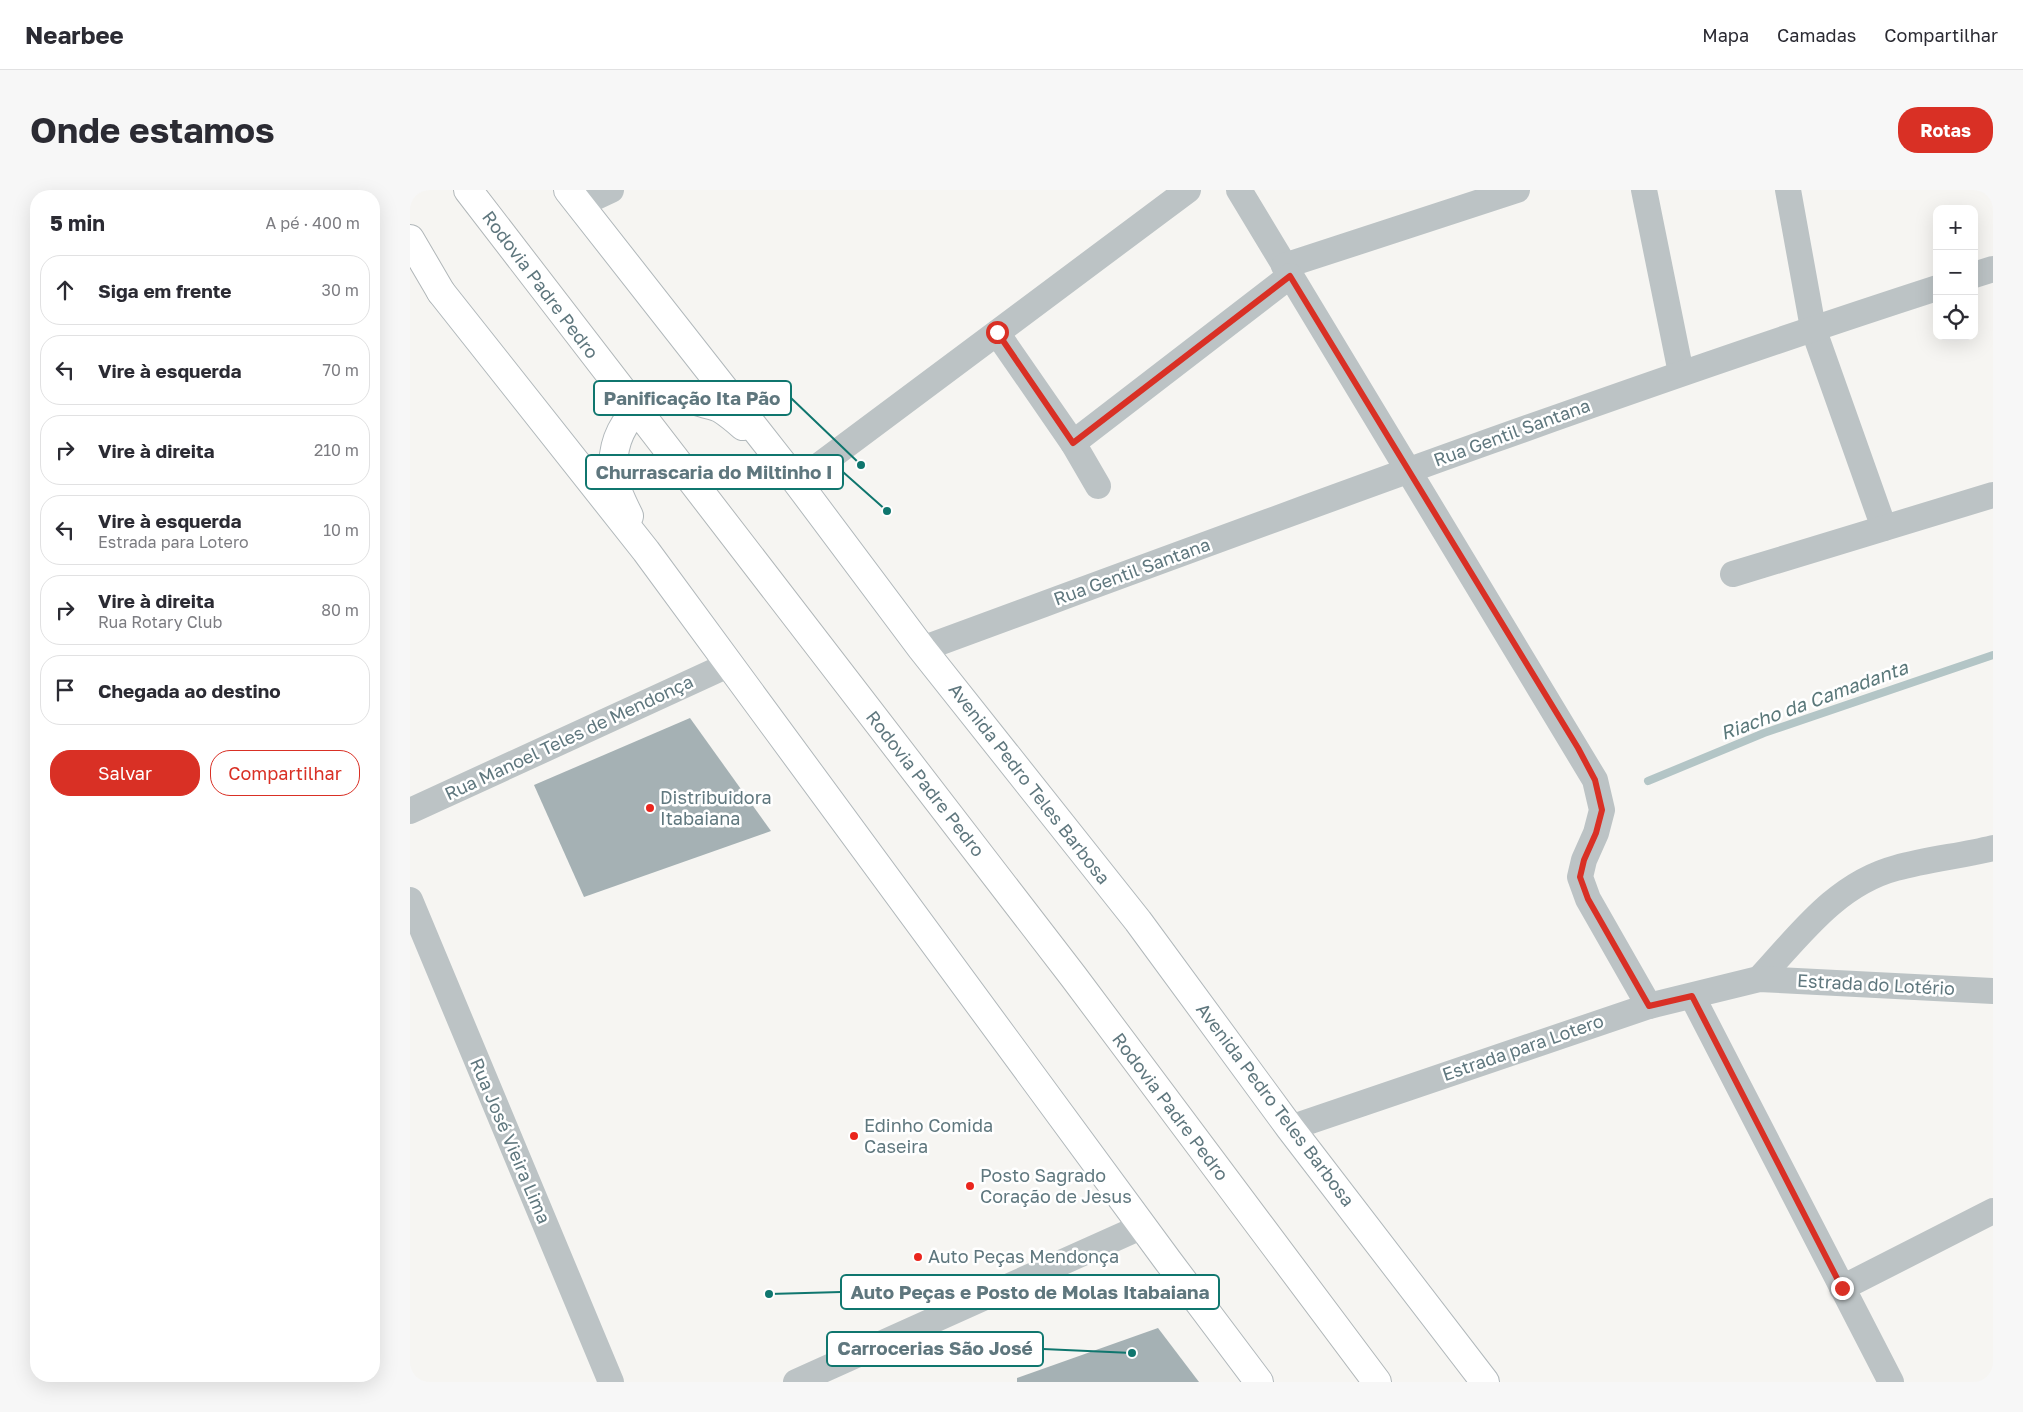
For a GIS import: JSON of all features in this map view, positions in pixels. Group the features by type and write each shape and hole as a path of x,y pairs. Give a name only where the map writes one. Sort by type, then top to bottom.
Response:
{"main road":[{"name":"Rodovia Padre Pedro","path":"468,190 636,411 1073,976 1377,1382"},
{"name":"Avenida Pedro Teles Barbosa","path":"573,198 796,482 922,649 1138,921 1290,1128 1485,1382"},
{"path":"410,239 441,292 646,551 728,665 1259,1382"},
{"path":"646,551 618,494 612,466 616,442 623,425 636,411 661,398 690,399 720,409 764,442"}],"street":[{"path":"573,198 610,190"},
{"path":"796,482 1188,190"},
{"path":"1238,190 1578,748 1595,780 1602,810 1596,833 1584,860 1580,877 1588,899 1649,1006"},
{"path":"1073,443 1287,271 1517,190"},
{"path":"1644,190 1681,373"},
{"path":"1788,190 1813,328 1884,528"},
{"path":"1978,274 1993,269"},
{"name":"Rua Gentil Santana","path":"922,649 1407,470 1681,373 1933,289"},
{"path":"997,332 1073,443 1098,486"},
{"path":"1733,574 1993,495"},
{"name":"Rua Manoel Teles de Mendonça","path":"410,811 728,665"},
{"path":"1759,979 1826,906 1861,881 1895,868 1993,848"},
{"name":"Rua José Vieira Lima","path":"410,900 611,1382"},
{"name":"Estrada para Lotero","path":"1290,1128 1649,1006 1759,979"},
{"name":"Estrada do Lotério","path":"1759,979 1993,991"},
{"path":"1692,996 1892,1382"},
{"path":"1842,1288 1993,1211"},
{"path":"796,1382 1143,1226"}],"building":[{"name":"Distribuidora Itabaiana","path":"690,718 771,831 584,897 534,785"},
{"path":"1158,1328 1199,1382 1017,1382 1017,1378"}],"waterway":[{"name":"Riacho da Camadanta","path":"1648,781 1764,733 1993,655"}],"place":[{"name":"Panificação Ita Pão","path":"861,465"},
{"name":"Churrascaria do Miltinho I","path":"887,511"},
{"name":"Distribuidora Itabaiana","path":"650,808"},
{"name":"Edinho Comida Caseira","path":"854,1136"},
{"name":"Posto Sagrado Coração de Jesus","path":"970,1186"},
{"name":"Auto Peças Mendonça","path":"918,1257"},
{"name":"Auto Peças e Posto de Molas Itabaiana","path":"769,1294"},
{"name":"Carrocerias São José","path":"1132,1353"}],"route":[{"path":"997,332 1073,443 1290,276 1578,748 1595,780 1602,810 1596,833 1584,860 1580,877 1588,899 1649,1006 1692,996 1842,1288"}]}
